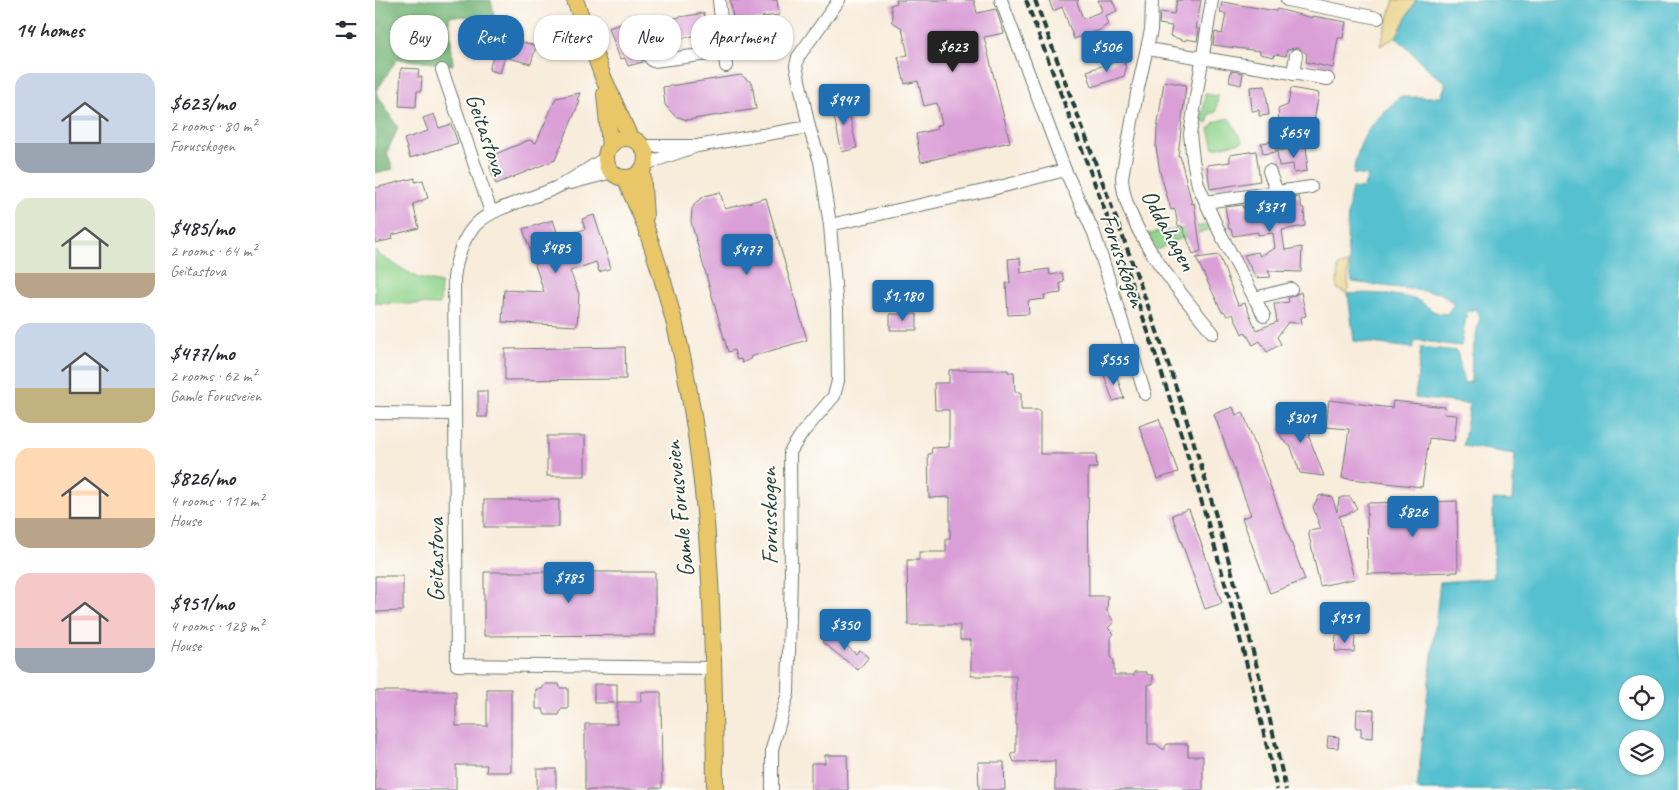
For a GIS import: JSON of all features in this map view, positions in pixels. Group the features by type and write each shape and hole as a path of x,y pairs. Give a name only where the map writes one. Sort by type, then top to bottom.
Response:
{"main road":[{"name":"Gamle Forusveien","path":"575,0 603,77 646,158 644,167 647,229"},
{"name":"Gamle Forusveien","path":"603,77 613,164 647,229 680,349 698,454 709,555 714,668 715,790"},
{"path":"636,142 615,141 613,164 638,175 644,167"}],"street":[{"path":"719,0 721,15"},
{"name":"Forusskogen","path":"772,790 772,749 788,693 791,572 790,452 798,438 834,396 838,381 837,309 830,226 820,161 809,127 796,66 798,57 839,0"},
{"name":"Forusskogen","path":"1001,0 1065,170 1094,233 1145,394"},
{"name":"Oddahagen","path":"1152,0 1153,13 1148,49 1138,88 1122,177 1122,189 1130,210 1153,254 1213,333"},
{"path":"1211,0 1190,134 1198,185 1264,316"},
{"path":"1287,0 1311,2 1378,18"},
{"path":"1148,49 1328,79"},
{"path":"1293,74 1296,55"},
{"path":"726,60 726,66"},
{"name":"Geitastova","path":"442,70 491,212"},
{"path":"644,167 697,146 809,127"},
{"path":"636,142 697,146"},
{"name":"Geitastova","path":"613,164 491,212 477,223 466,236 456,260 454,278 454,414 457,666 714,668"},
{"path":"830,226 988,190 1065,170"},
{"path":"1269,171 1277,192"},
{"path":"1206,202 1311,187"},
{"path":"1254,298 1291,289"},
{"path":"375,413 454,414"}],"green space":[{"path":"375,0 491,0 494,15 449,16 453,65 406,60 448,60 448,15 390,15 390,60 396,60 376,92 398,128 387,152 393,169 375,173"},
{"path":"1205,94 1218,96 1216,112 1209,114 1208,123 1202,122"},
{"path":"1229,118 1243,142 1214,148 1209,129 1214,122"},
{"path":"1212,224 1214,228 1177,240 1157,250 1148,234"},
{"path":"375,250 379,255 418,278 441,283 440,305 375,303"}],"sand":[{"path":"1394,0 1416,0 1396,37 1380,46"},
{"path":"1348,264 1348,294 1337,289 1338,266"}],"water":[{"path":"1416,0 1679,0 1679,790 1417,790 1440,582 1494,578 1493,500 1512,501 1515,454 1463,446 1470,404 1415,398 1421,347 1457,351 1464,383 1471,382 1472,354 1480,317 1475,309 1467,312 1461,346 1415,340 1413,348 1354,341 1348,294 1374,293 1395,295 1419,301 1434,311 1447,314 1454,304 1440,293 1352,282 1348,259 1347,223 1352,188 1363,189 1368,176 1353,174 1359,148 1374,123 1399,97 1441,97 1446,83 1431,72 1396,37"}],"building":[{"path":"730,0 777,0 779,15 733,15"},
{"path":"896,0 974,0 977,13 996,9 1004,33 984,37 1010,142 921,162 916,134 937,129 936,126 942,124 937,103 924,106 918,81 905,84 898,57 908,55 902,28 891,21 893,19 890,5 897,3"},
{"path":"1049,0 1079,0 1077,2 1083,19 1102,11 1098,0 1112,0 1117,11 1105,16 1108,24 1100,30 1074,39 1062,7 1053,11"},
{"path":"1177,0 1201,0 1196,29 1199,29 1197,41 1186,39 1186,41 1170,36 1172,26 1159,24 1160,12 1174,14"},
{"path":"1222,2 1276,11 1277,9 1313,18 1313,16 1346,22 1343,38 1338,38 1333,68 1306,62 1307,54 1298,47 1287,50 1286,56 1275,54 1274,57 1260,54 1260,51 1213,45 1215,32 1222,34 1226,14 1220,13"},
{"path":"691,15 691,36 681,38 681,17"},
{"path":"619,24 619,56 609,28"},
{"path":"524,43 534,45 531,64 516,60 524,60"},
{"path":"1123,59 1126,68 1124,76 1092,87 1087,71"},
{"path":"492,60 504,60 500,73 489,70"},
{"path":"626,60 642,60 643,62 628,66"},
{"path":"401,68 419,69 418,77 422,77 421,91 417,91 416,107 399,106"},
{"path":"1231,71 1243,73 1241,85 1229,82"},
{"path":"741,75 752,83 756,109 687,120 675,116 665,105 663,87"},
{"path":"1164,81 1186,85 1178,156 1180,156 1192,204 1194,203 1201,251 1193,254 1182,226 1178,226 1175,209 1171,210 1160,172 1156,147"},
{"path":"1265,86 1269,115 1259,116 1259,110 1252,111 1250,87"},
{"path":"1291,88 1319,93 1313,127 1279,120 1278,109 1288,105"},
{"path":"580,93 577,100 580,101 555,160 496,184 490,168 491,156 529,140 536,143 556,98"},
{"path":"846,101 857,148 842,152 831,104"},
{"path":"434,114 439,128 451,124 458,143 410,158 404,139 428,131 423,118"},
{"path":"1275,141 1276,152 1263,154 1261,143"},
{"path":"1306,147 1307,171 1294,173 1293,164 1279,166 1277,151"},
{"path":"1256,151 1260,181 1210,189 1207,165 1230,162 1230,155"},
{"path":"415,178 415,182 423,180 428,198 413,204 419,228 392,235 393,239 375,243 375,188"},
{"path":"720,192 725,209 766,198 807,340 750,357 751,359 742,363 741,359 737,360 734,350 728,352 691,222 692,209 696,202 705,196"},
{"path":"1299,197 1302,208 1304,208 1305,226 1282,230 1285,250 1302,247 1301,272 1268,271 1271,277 1256,278 1244,255 1258,252 1260,256 1275,248 1273,233 1258,235 1258,232 1233,236 1231,229 1229,229 1225,207 1242,205 1243,208 1262,205 1261,202"},
{"path":"594,215 611,268 599,272 596,262 570,271 579,294 577,326 502,322 504,290 544,292 523,229 553,220 559,238 585,229 582,219"},
{"path":"1219,255 1238,305 1245,303 1256,330 1277,322 1274,304 1289,302 1288,298 1301,292 1306,316 1301,317 1302,324 1288,322 1277,337 1281,344 1267,352 1260,341 1253,345 1245,332 1242,334 1233,314 1227,316 1224,311 1222,312 1196,258"},
{"path":"1020,258 1021,273 1049,269 1050,275 1062,273 1064,282 1060,283 1061,293 1044,295 1045,299 1028,301 1029,314 1008,315 1006,283 1010,283 1008,259"},
{"path":"890,314 917,314 917,330 890,330"},
{"path":"625,347 626,379 505,380 505,349"},
{"path":"949,370 1008,370 1008,372 1014,372 1015,392 1021,392 1021,410 1040,410 1040,454 1096,454 1097,468 1088,468 1089,596 1108,596 1107,611 1114,622 1108,628 1114,634 1111,637 1111,656 1114,661 1114,675 1134,675 1134,672 1147,672 1147,675 1153,675 1153,684 1148,684 1148,744 1156,744 1164,750 1167,744 1188,744 1188,756 1203,756 1203,790 1055,790 1055,761 1014,762 1011,754 1016,752 1016,676 971,676 971,640 960,640 960,625 908,625 907,560 919,560 919,552 946,552 946,539 950,539 950,497 929,498 928,454 931,454 932,448 949,447 949,410 935,410 934,383 949,383"},
{"path":"1115,371 1124,398 1113,401 1104,375"},
{"path":"478,391 487,391 487,417 478,417"},
{"path":"1329,400 1392,408 1393,401 1445,407 1444,414 1457,415 1454,441 1429,438 1422,487 1342,478 1349,429 1326,427"},
{"path":"1233,407 1236,415 1243,412 1305,580 1270,593 1242,518 1251,515 1214,414"},
{"path":"1294,414 1303,415 1307,420 1311,431 1309,437 1324,476 1300,473 1291,447 1283,440 1279,432 1281,423 1286,417"},
{"path":"1159,419 1178,472 1158,479 1139,426"},
{"path":"547,436 585,436 585,476 547,476"},
{"path":"1319,496 1332,497 1337,512 1339,499 1342,497 1350,497 1357,508 1350,513 1339,516 1354,579 1320,586 1308,531 1321,529 1313,507"},
{"path":"484,500 559,500 559,527 484,527"},
{"path":"1457,501 1458,572 1368,574 1367,503"},
{"path":"1189,509 1222,603 1205,609 1172,515"},
{"path":"484,572 655,572 655,635 484,636"},
{"path":"375,576 403,576 403,611 375,612"},
{"path":"831,632 856,654 859,650 869,657 858,670 822,642"},
{"path":"1336,635 1355,636 1354,652 1335,651"},
{"path":"545,684 559,684 560,688 568,688 568,709 561,709 559,715 545,715 543,709 536,709 536,689 542,689"},
{"path":"594,684 617,684 617,703 594,703"},
{"path":"487,689 511,689 511,772 486,772 487,765 456,765 456,790 375,790 375,691 456,691 456,726 487,726"},
{"path":"641,692 661,692 662,788 651,788 651,790 585,790 585,724 617,724 617,702 641,702"},
{"path":"1357,709 1374,710 1373,738 1361,737 1361,728 1356,728"},
{"path":"1328,736 1339,737 1338,748 1327,747"},
{"path":"825,755 847,755 848,790 811,790 811,763 825,763"},
{"path":"978,762 1004,762 1005,790 979,790"},
{"path":"537,769 556,769 556,790 537,790"}],"railway":[{"path":"1026,0 1125,266 1173,410 1237,626 1277,790"},
{"path":"1035,0 1144,295 1196,448 1229,561 1259,675 1286,790"}]}
